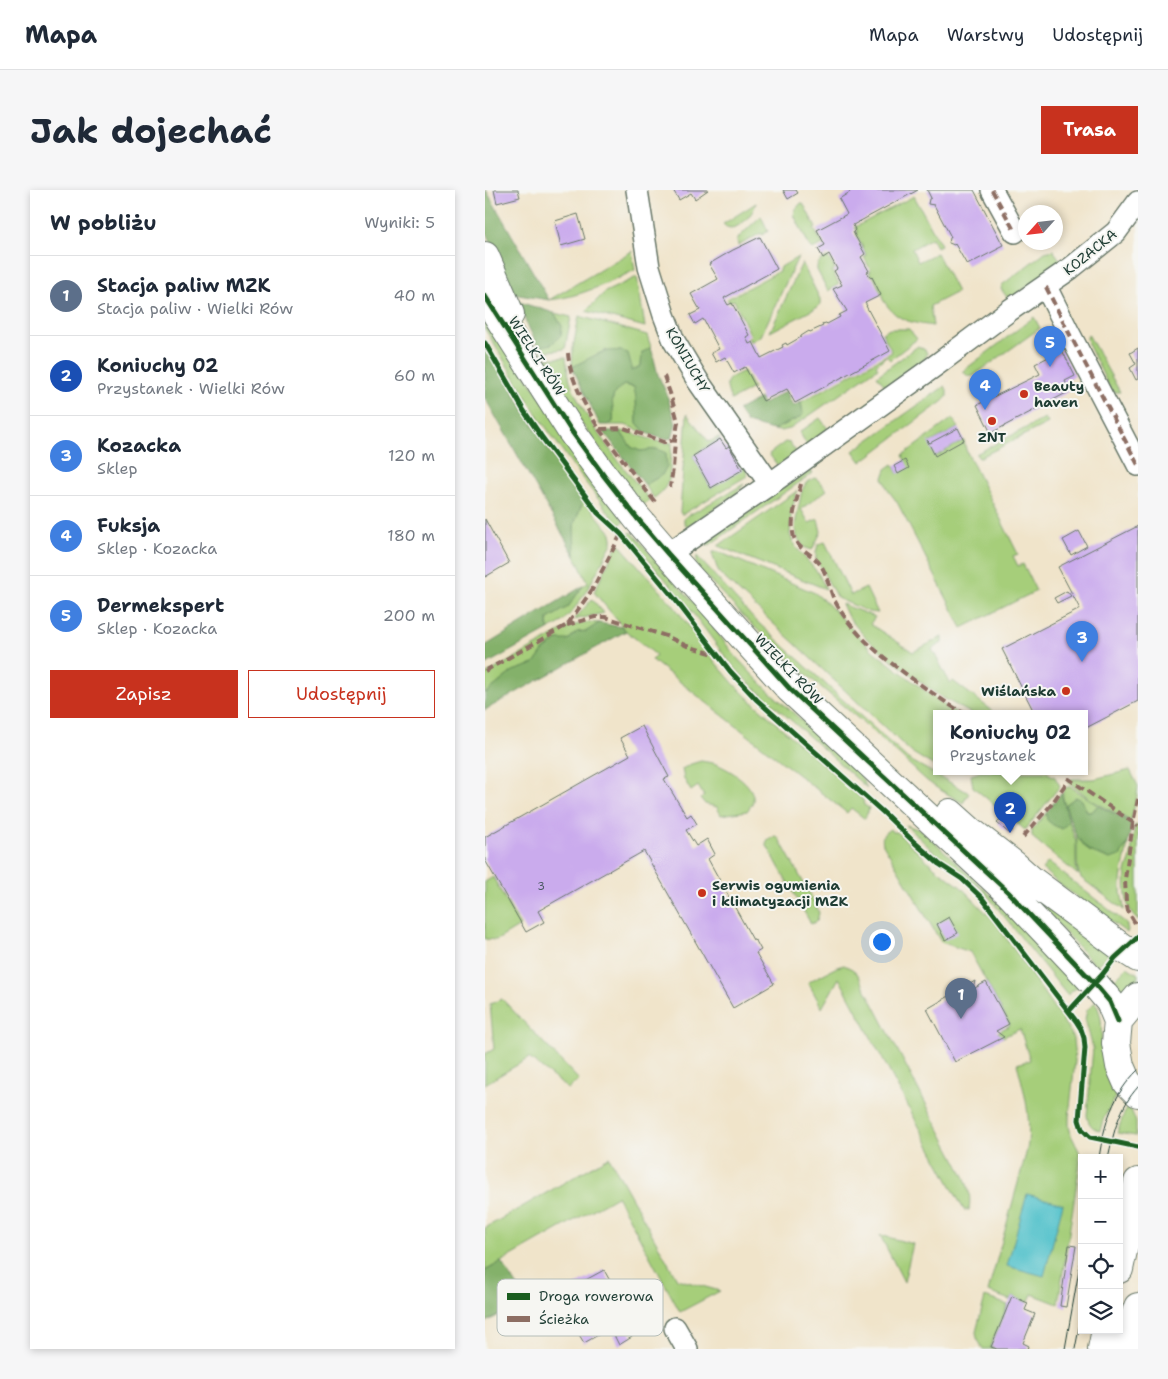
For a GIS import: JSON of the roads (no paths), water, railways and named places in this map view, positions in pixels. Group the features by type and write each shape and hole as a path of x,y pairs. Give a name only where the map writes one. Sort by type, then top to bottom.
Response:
{"street":[{"name":"KONIUCHY","path":"637,190 649,267 664,315 675,341 699,381 770,484"},
{"path":"992,190 1015,232"},
{"name":"KOZACKA","path":"668,554 770,484 1010,310 1046,287 1116,232 1138,202"},
{"name":"WIELKI RÓW","path":"485,256 538,379"},
{"path":"1046,287 1138,465"},
{"name":"WIELKI RÓW","path":"485,296 570,429 604,476 668,554 790,689 1009,892 1099,989 1109,1002 1118,1021"},
{"name":"WIELKI RÓW","path":"737,630 969,830 1031,880 1124,950 1138,958"},
{"path":"1138,997 1118,1021 1116,1043 1120,1066 1127,1082 1138,1093"},
{"path":"1123,1251 1138,1182"},
{"path":"1124,1349 1138,1307"},
{"path":"675,1328 687,1349"},
{"path":"1102,1349 1105,1334"}],"water":[{"path":"1027,1194 1063,1204 1044,1276 1007,1266"}],"tram line":[{"path":"1100,1154 1107,1122 1116,1099 1129,1079 1138,1070"},
{"path":"1109,1154 1115,1129 1122,1112 1138,1087"},
{"path":"1065,1349 1078,1276"},
{"path":"1075,1349 1078,1334"}],"place":[{"name":"Dermekspert","path":"1050,367"},
{"name":"Beauty haven","path":"1024,394"},
{"name":"Fuksja","path":"985,410"},
{"name":"ZNT","path":"992,421"},
{"name":"Kozacka","path":"1082,662"},
{"name":"Wiślańska","path":"1066,691"},
{"name":"Koniuchy 02","path":"1010,833"},
{"name":"Serwis ogumienia i klimatyzacji MZK","path":"702,893"},
{"name":"Stacja paliw MZK","path":"961,1019"}]}
